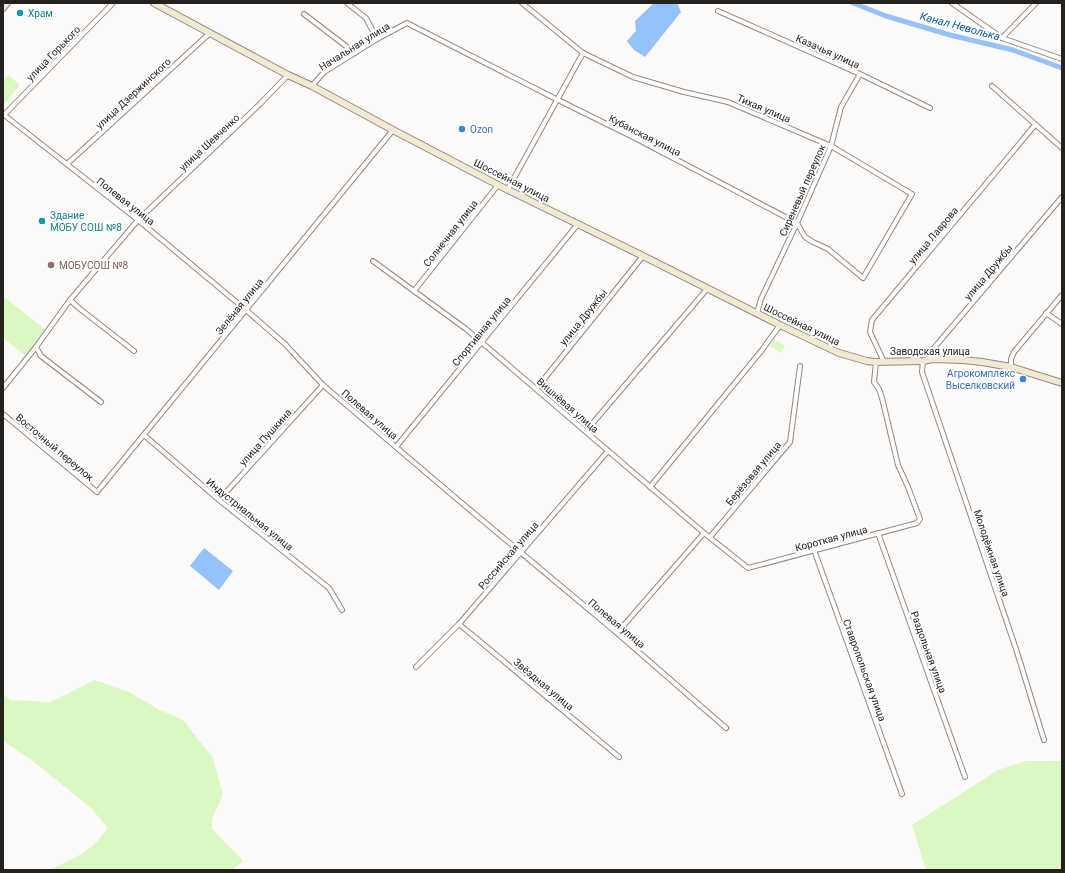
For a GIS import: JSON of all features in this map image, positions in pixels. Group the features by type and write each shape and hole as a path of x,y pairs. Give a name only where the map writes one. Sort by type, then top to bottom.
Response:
{"main road":[{"path":"3,8 7,3"},
{"name":"Шоссейная улица","path":"154,3 498,185 780,325 839,353 867,361"},
{"name":"Заводская улица","path":"867,361 923,361 932,359 982,362 1011,367 1062,383"}],"street":[{"name":"улица Горького","path":"4,114 113,3"},
{"path":"347,3 366,18 377,39"},
{"name":"Тихая улица","path":"522,3 583,53 633,77 684,92 728,102 831,146 912,194 863,278"},
{"path":"952,3 1002,38 1062,59"},
{"path":"1002,38 1036,3"},
{"name":"Казачья улица","path":"718,11 860,74 930,108"},
{"path":"304,14 355,53"},
{"name":"Начальная улица","path":"312,86 324,72 377,39 407,23"},
{"name":"Кубанская улица","path":"407,23 635,138 797,224 805,237 828,249 863,278"},
{"name":"улица Дзержинского","path":"67,164 210,33"},
{"path":"508,189 583,53"},
{"name":"Сиреневый переулок","path":"757,313 761,300 797,224 831,146 842,107 860,74"},
{"name":"улица Шевченко","path":"3,388 36,347 70,300 138,220 260,104 288,75"},
{"path":"992,86 1062,148"},
{"name":"Полевая улица","path":"4,114 138,220 246,310 284,344 323,385 617,633 726,728"},
{"name":"улица Лаврова","path":"884,362 870,332 872,320 1035,125"},
{"name":"Зелёная улица","path":"97,492 393,130"},
{"name":"Солнечная улица","path":"414,291 498,185"},
{"name":"улица Дружбы","path":"932,359 934,348 1062,197"},
{"name":"Спортивная улица","path":"396,447 578,224"},
{"name":"улица Дружбы","path":"536,388 643,256"},
{"name":"Вишнёвая улица","path":"373,261 482,342 650,487 748,568"},
{"path":"586,431 708,289"},
{"path":"1011,367 1011,359 1014,352 1062,295"},
{"path":"70,300 134,351"},
{"path":"1046,313 1062,324"},
{"path":"650,487 762,350 780,325"},
{"path":"36,347 41,356 101,402"},
{"name":"Молодёжная улица","path":"923,361 922,372 1012,638 1044,740"},
{"name":"Короткая улица","path":"748,568 918,523 920,519 898,465 882,398 874,382 876,362"},
{"name":"Берёзовая улица","path":"710,537 790,442 800,366"},
{"name":"улица Пушкина","path":"219,500 323,385"},
{"name":"Восточный переулок","path":"3,414 97,492"},
{"name":"Индустриальная улица","path":"144,435 219,500 329,588 342,610"},
{"name":"Российская улица","path":"416,667 459,624 608,451"},
{"path":"617,633 704,532"},
{"name":"Раздольная улица","path":"878,533 965,777"},
{"name":"Ставропольская улица","path":"814,550 902,794"},
{"name":"Звёздная улица","path":"459,624 619,757"}],"green space":[{"path":"8,75 20,85 3,106 3,81"},
{"path":"3,296 47,331 27,357 3,338"},
{"path":"774,339 785,346 781,353 770,346"},
{"path":"95,680 129,692 160,710 183,720 213,758 223,795 212,819 212,829 243,861 233,870 48,870 74,858 90,848 103,835 107,827 91,808 33,761 3,741 3,694 11,700 49,703"},
{"path":"1026,761 1061,761 1062,764 1062,870 926,870 912,825 998,770"}],"water":[{"path":"654,3 677,3 681,12 645,57 634,50 627,41 636,31 635,21"},
{"path":"204,548 233,571 219,590 190,566"}],"waterway":[{"name":"Канал Неволька","path":"853,3 886,16 950,35 1013,50 1062,68"}],"place":[{"name":"Храм","path":"20,13"},
{"name":"Ozon","path":"462,129"},
{"name":"Здание МОБУ СОШ №8","path":"42,221"},
{"name":"МОБУСОШ №8","path":"51,265"},
{"name":"Агрокомплекс Выселковский","path":"1023,379"}]}
